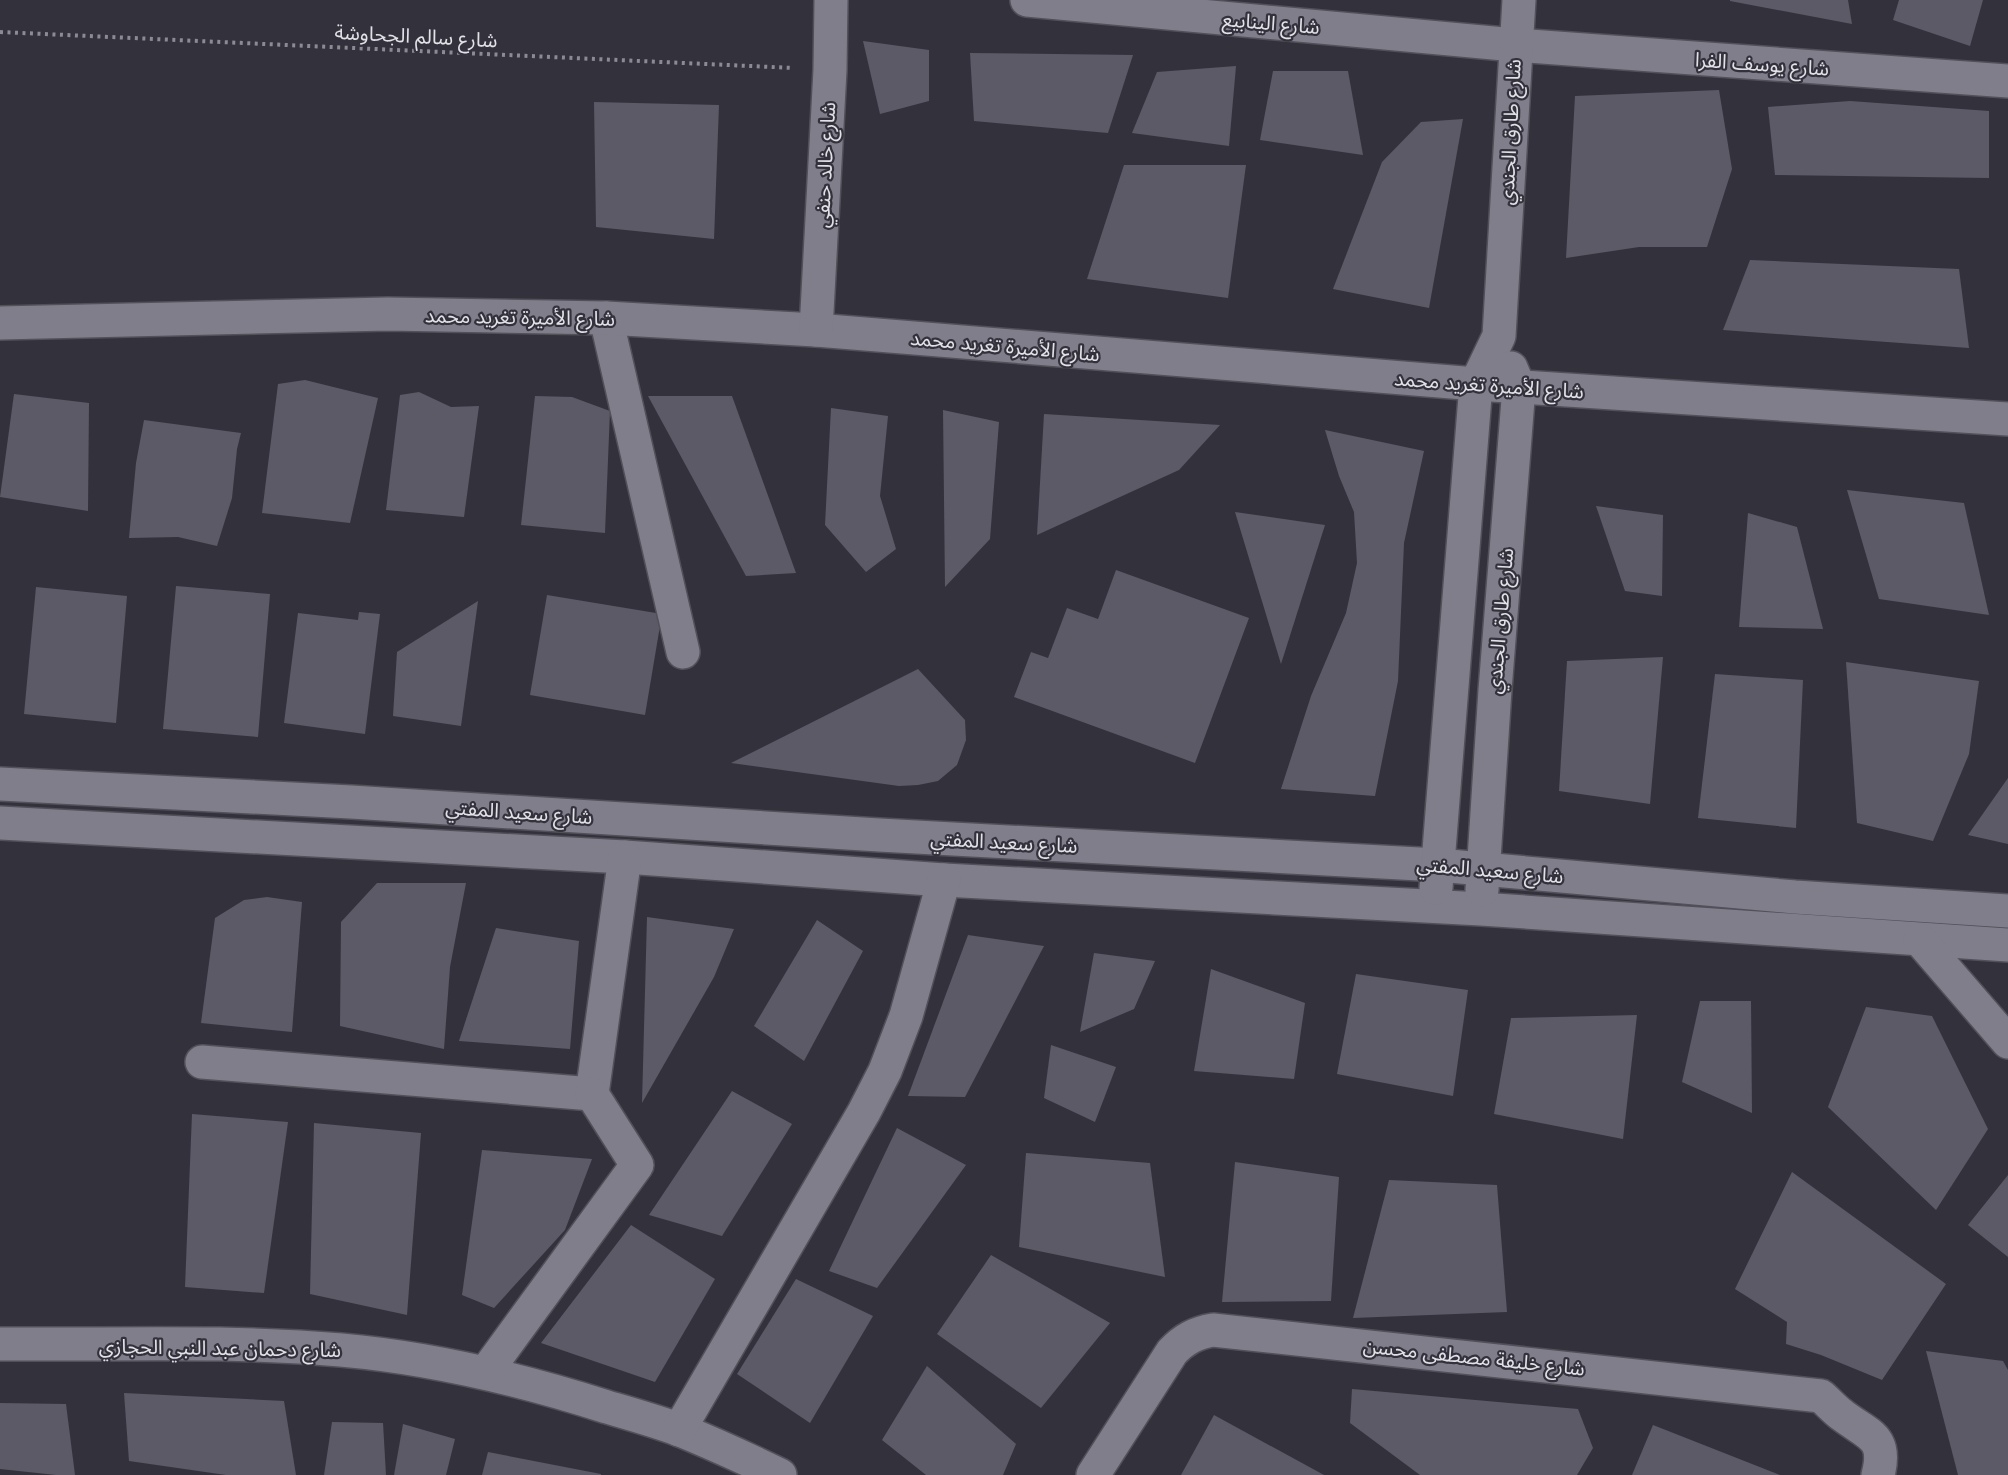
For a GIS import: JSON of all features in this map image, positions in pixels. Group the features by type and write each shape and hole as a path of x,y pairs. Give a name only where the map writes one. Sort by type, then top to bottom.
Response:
{"street":[{"name":"شارع خالد حنفي","path":"816,330 830,70 831,0"},
{"name":"شارع الينابيع","path":"1027,0 1515,45"},
{"name":"شارع طارق الجندي","path":"1435,907 1476,384 1499,336 1519,0"},
{"name":"شارع يوسف الفرا","path":"1515,45 2008,81"},
{"name":"شارع الأميرة تغريد محمد","path":"0,323 376,314 606,318 816,330 1476,384 2008,419"},
{"path":"606,318 683,652"},
{"name":"شارع طارق الجندي","path":"1481,909 1494,690 1519,387 1499,336"},
{"path":"1452,686 1494,690"},
{"name":"شارع سعيد المفتي","path":"0,784 1438,865 1795,897 2008,911"},
{"name":"شارع سعيد المفتي","path":"0,823 626,857 944,880 1481,909 2008,945"},
{"path":"486,1372 637,1165 592,1094 626,857"},
{"path":"679,1430 864,1112 885,1071 906,1016 944,880"},
{"path":"1920,940 2008,1042"},
{"path":"202,1062 592,1094"},
{"name":"شارع خليفة مصطفى محسن","path":"1093,1475 1172,1352 1184,1340 1200,1332 1213,1330 1821,1396 1843,1416 1866,1430 1875,1439 1881,1460 1878,1475"},
{"name":"شارع دحمان عبد النبي الحجازي","path":"0,1344 274,1346 342,1350 413,1358 486,1372 572,1395 679,1430 780,1475"}],"path":[{"name":"شارع سالم الجحاوشة","path":"0,32 830,70"}],"building":[{"path":"1848,0 1852,24 1730,1"},
{"path":"1899,0 1983,0 1970,46 1893,20"},
{"path":"863,41 929,50 929,101 880,114"},
{"path":"970,53 1133,55 1108,133 974,121"},
{"path":"1236,66 1229,146 1132,133 1157,72"},
{"path":"1273,71 1348,71 1363,155 1260,140"},
{"path":"1719,90 1732,169 1707,247 1639,247 1566,258 1575,96"},
{"path":"1850,101 1989,111 1989,178 1775,175 1768,107"},
{"path":"594,102 719,105 714,239 596,227"},
{"path":"1463,119 1429,308 1333,289 1382,162 1421,122"},
{"path":"1124,165 1246,165 1228,298 1087,279"},
{"path":"1750,260 1959,269 1969,348 1723,330"},
{"path":"305,380 378,398 350,523 262,513 278,384"},
{"path":"419,392 451,407 479,406 464,517 386,510 400,395"},
{"path":"14,394 89,403 88,511 0,497"},
{"path":"535,396 572,397 610,411 605,533 521,525"},
{"path":"648,396 732,396 796,573 746,576"},
{"path":"831,408 888,416 880,496 896,549 866,572 825,525"},
{"path":"943,410 999,422 990,539 945,587"},
{"path":"1044,414 1220,425 1179,470 1037,535"},
{"path":"144,420 241,433 232,498 217,546 178,537 129,538 136,463"},
{"path":"1325,430 1424,451 1404,543 1398,681 1375,796 1281,789 1311,696 1346,613 1357,563 1354,512 1339,476"},
{"path":"1847,490 1964,503 1989,615 1879,599"},
{"path":"1596,506 1663,515 1662,596 1625,591"},
{"path":"1235,512 1325,525 1281,664"},
{"path":"1748,513 1797,527 1823,629 1739,627"},
{"path":"1116,570 1249,618 1195,763 1014,697 1031,652 1048,658 1067,608 1098,619"},
{"path":"176,586 270,594 258,737 163,729"},
{"path":"36,587 127,596 116,723 24,714"},
{"path":"547,595 662,614 645,715 530,695"},
{"path":"478,601 461,726 393,716 397,652"},
{"path":"359,612 380,614 365,734 284,723 298,613 358,620"},
{"path":"1663,657 1650,804 1559,791 1567,661"},
{"path":"1846,662 1979,681 1969,754 1933,841 1857,823"},
{"path":"918,669 965,720 966,740 957,765 938,781 899,786 731,763"},
{"path":"1715,674 1803,680 1796,828 1698,818"},
{"path":"2008,778 2008,844 1968,835"},
{"path":"377,883 466,883 450,967 444,1049 340,1026 341,922"},
{"path":"267,897 302,902 292,1032 201,1023 215,918 244,900"},
{"path":"647,917 734,929 714,977 642,1103"},
{"path":"817,920 863,951 804,1061 754,1026"},
{"path":"496,928 579,941 570,1049 459,1041"},
{"path":"968,935 1044,946 965,1097 908,1096"},
{"path":"1094,953 1155,961 1134,1009 1080,1032"},
{"path":"1211,969 1305,1003 1294,1079 1194,1071"},
{"path":"1356,974 1468,990 1453,1096 1337,1074"},
{"path":"1700,1001 1751,1001 1752,1113 1682,1082"},
{"path":"1866,1007 1932,1016 1988,1129 1936,1210 1828,1107"},
{"path":"1637,1015 1623,1139 1494,1114 1511,1018"},
{"path":"1051,1045 1116,1067 1095,1122 1044,1098"},
{"path":"732,1091 792,1124 722,1236 649,1215"},
{"path":"192,1114 288,1122 264,1293 185,1287"},
{"path":"314,1123 421,1133 407,1315 310,1294"},
{"path":"897,1128 966,1165 877,1288 829,1271"},
{"path":"482,1150 592,1159 565,1230 494,1308 462,1295"},
{"path":"1026,1153 1150,1163 1165,1277 1019,1247"},
{"path":"1235,1162 1339,1177 1331,1301 1222,1302"},
{"path":"1792,1172 1946,1284 1882,1380 1821,1355 1786,1344 1787,1322 1735,1289"},
{"path":"2008,1175 2008,1257 1968,1225"},
{"path":"1389,1180 1497,1185 1507,1312 1353,1318"},
{"path":"631,1225 715,1279 655,1382 541,1343"},
{"path":"991,1255 1110,1323 1041,1408 937,1334"},
{"path":"796,1279 873,1316 810,1423 737,1374"},
{"path":"1926,1351 2003,1361 2008,1370 2008,1475 1958,1475"},
{"path":"927,1366 1016,1444 1003,1475 926,1475 882,1440"},
{"path":"1352,1389 1578,1409 1593,1448 1577,1475 1420,1475 1350,1423"},
{"path":"124,1393 284,1401 296,1475 226,1475 129,1461"},
{"path":"0,1403 66,1404 75,1475 0,1469"},
{"path":"1214,1415 1324,1475 1181,1475"},
{"path":"332,1422 383,1423 386,1475 324,1475"},
{"path":"403,1424 455,1439 446,1475 394,1475"},
{"path":"1653,1425 1780,1475 1632,1475"},
{"path":"488,1452 601,1474 601,1475 482,1475"}]}
